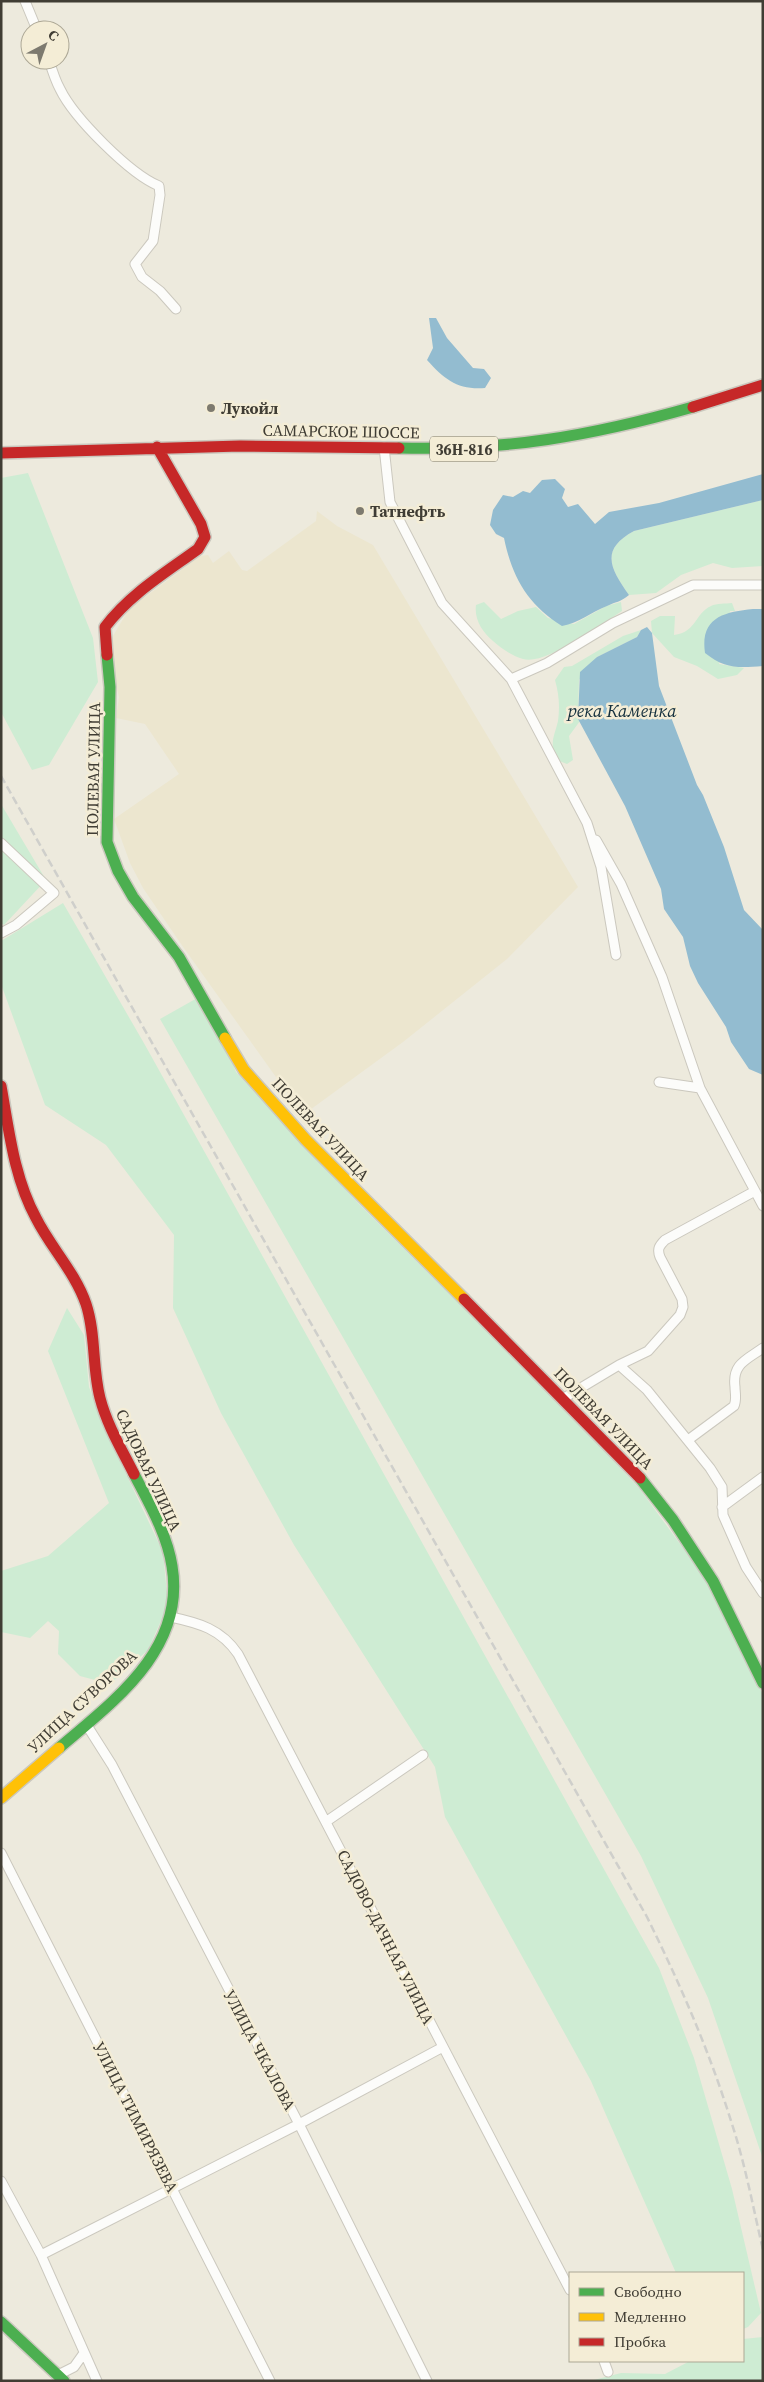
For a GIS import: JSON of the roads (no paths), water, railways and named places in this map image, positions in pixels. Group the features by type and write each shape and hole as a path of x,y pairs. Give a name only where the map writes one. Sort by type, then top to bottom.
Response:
{"main road":[{"name":"САМАРСКОЕ ШОССЕ","path":"1,453 157,447 473,449 518,445 631,425 749,391 763,385"},
{"name":"ПОЛЕВАЯ УЛИЦА","path":"157,447 201,524 204,537 198,549 130,598 105,627 110,687 108,842 118,871 133,897 179,957 244,1070 306,1140 633,1469 673,1520 713,1581 763,1683"},
{"name":"САДОВАЯ УЛИЦА","path":"1,1086 24,1191 35,1216 85,1301 91,1322 96,1378 103,1408 113,1435 166,1544 174,1582 171,1617"},
{"name":"УЛИЦА СУВОРОВА","path":"1,1798 86,1724 146,1666 159,1646 171,1617"},
{"path":"1,2322 61,2378"}],"street":[{"path":"24,1 33,20"},
{"path":"53,70 60,90 78,116 121,160 150,183 159,186 160,195 153,241 135,264 142,277 160,291 176,309"},
{"path":"384,447 390,502 442,603 511,679 621,884 662,977 700,1088 763,1206"},
{"path":"511,679 547,663 613,623 693,585 763,585"},
{"path":"587,823 601,867 616,955"},
{"path":"1,843 54,893 16,925 1,932"},
{"path":"659,1082 700,1088"},
{"path":"1,1148 12,1141"},
{"path":"564,1398 619,1365 648,1351 680,1315 683,1307 682,1298 660,1257 658,1250 660,1245 665,1240 755,1191"},
{"path":"688,1440 734,1406 736,1399 734,1372 739,1365 763,1348"},
{"path":"619,1365 647,1390 710,1468 722,1487 722,1507 743,1560 763,1594"},
{"path":"722,1507 763,1477"},
{"name":"САДОВО-ДАЧНАЯ УЛИЦА","path":"171,1617 209,1627 233,1646 569,2288"},
{"name":"УЛИЦА ЧКАЛОВА","path":"86,1724 112,1765 299,2124 427,2381"},
{"path":"326,1821 423,1755"},
{"name":"УЛИЦА ТИМИРЯЗЕВА","path":"1,1853 270,2381"},
{"path":"41,2255 299,2124 443,2047"},
{"path":"1,2181 41,2255 97,2381"},
{"path":"61,2378 74,2367 84,2352"},
{"path":"604,2362 608,2372"}],"water":[{"path":"429,318 436,318 447,338 473,368 484,369 491,378 485,388 467,387 453,382 440,373 427,360 433,348"},
{"path":"763,474 763,500 634,531 623,538 616,545 612,553 612,560 617,577 629,595 621,601 601,608 568,625 562,626 550,618 523,589 507,552 504,538 496,534 490,525 493,510 503,495 513,497 523,491 530,493 542,480 555,479 565,489 562,498 568,507 578,504 595,524 609,512 659,503"},
{"path":"763,609 763,666 726,665 705,653 704,641 710,624 723,615"},
{"name":"река Каменка","path":"647,627 652,633 659,686 697,785 703,795 724,847 744,910 763,930 763,1075 749,1069 731,1042 726,1027 698,983 690,966 683,937 664,909 661,889 625,806 578,719 580,672 597,657 637,637 641,630"}],"railway":[{"path":"1,776 647,1917 671,1967 713,2069 736,2137 763,2250"}],"place":[{"name":"Лукойл","path":"211,408"},
{"name":"Татнефть","path":"360,511"}]}
